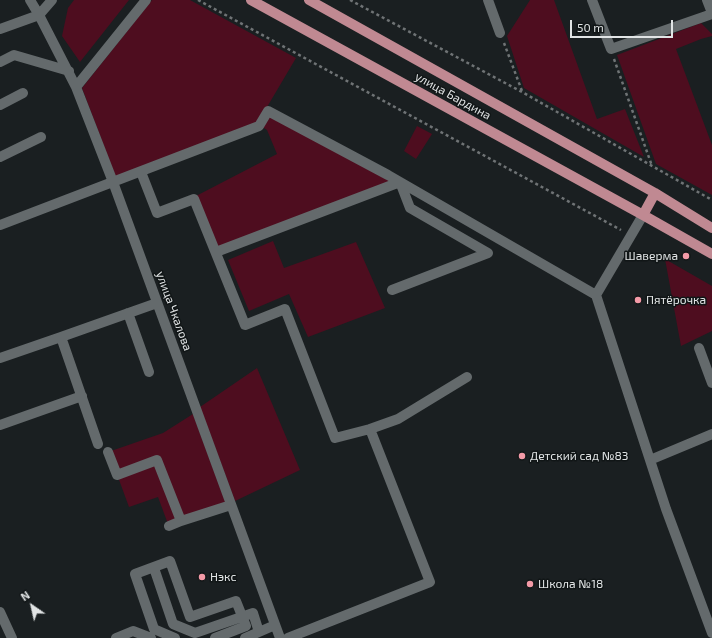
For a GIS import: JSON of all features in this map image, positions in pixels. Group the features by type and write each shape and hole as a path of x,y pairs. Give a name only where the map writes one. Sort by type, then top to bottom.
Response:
{"main road":[{"name":"улица Бардина","path":"251,0 712,254"},
{"name":"улица Бардина","path":"309,0 655,193 712,228"},
{"path":"643,215 655,193"}],"street":[{"name":"улица Чкалова","path":"30,0 69,71 76,87 113,182 280,638"},
{"path":"0,29 39,15 52,0"},
{"path":"76,87 146,0"},
{"path":"488,0 500,33"},
{"path":"592,0 611,50 712,14 707,0"},
{"path":"0,62 14,55 69,71"},
{"path":"0,105 23,94"},
{"path":"0,225 259,126 268,111 400,182 596,295 666,509 712,633"},
{"path":"0,157 40,138"},
{"path":"141,172 157,213 194,199 245,325 284,309 335,438 370,429 398,419 467,377"},
{"path":"216,252 400,182"},
{"path":"392,290 488,253 410,208 400,182"},
{"path":"596,295 643,215"},
{"path":"0,358 157,303"},
{"path":"128,313 149,372"},
{"path":"61,337 98,444"},
{"path":"699,348 712,383"},
{"path":"0,425 82,396"},
{"path":"288,638 430,582 370,429"},
{"path":"650,460 712,434"},
{"path":"108,452 117,475 157,460 181,521"},
{"path":"169,526 231,505"},
{"path":"175,638 154,629 135,574 170,561 190,616 236,601 246,626 215,638"},
{"path":"154,568 173,624 195,633 253,613 259,632"},
{"path":"0,612 12,638"},
{"path":"245,638 276,625"},
{"path":"116,638 133,631 151,638"}],"path":[{"path":"198,0 631,235"},
{"path":"350,0 522,92 712,200"},
{"path":"500,33 522,92"},
{"path":"611,50 652,166"}],"shaded area":[{"path":"74,0 129,0 80,62 62,36 68,8"},
{"path":"152,0 190,0 296,58 257,124 116,178 82,88"},
{"path":"530,0 554,0 597,119 625,109 644,157 524,88 507,36"},
{"path":"701,23 712,34 712,36 676,49 712,145 712,195 656,164 617,55"},
{"path":"268,114 395,181 217,249 196,196 277,154 267,130 261,126"},
{"path":"417,126 432,134 416,159 404,151"},
{"path":"273,241 284,268 356,242 385,308 308,337 289,294 249,311 228,260"},
{"path":"665,259 712,286 712,331 681,346"},
{"path":"257,368 300,470 235,501 200,407"},
{"path":"193,414 226,504 183,519 158,457 118,472 111,451 163,433"},
{"path":"156,463 178,520 168,524 158,497 129,507 118,477"}],"place":[{"name":"Шаверма","path":"686,256"},
{"name":"Пятёрочка","path":"638,300"},
{"name":"Детский сад №83","path":"522,456"},
{"name":"Нэкс","path":"202,577"},
{"name":"Школа №18","path":"530,584"}]}
